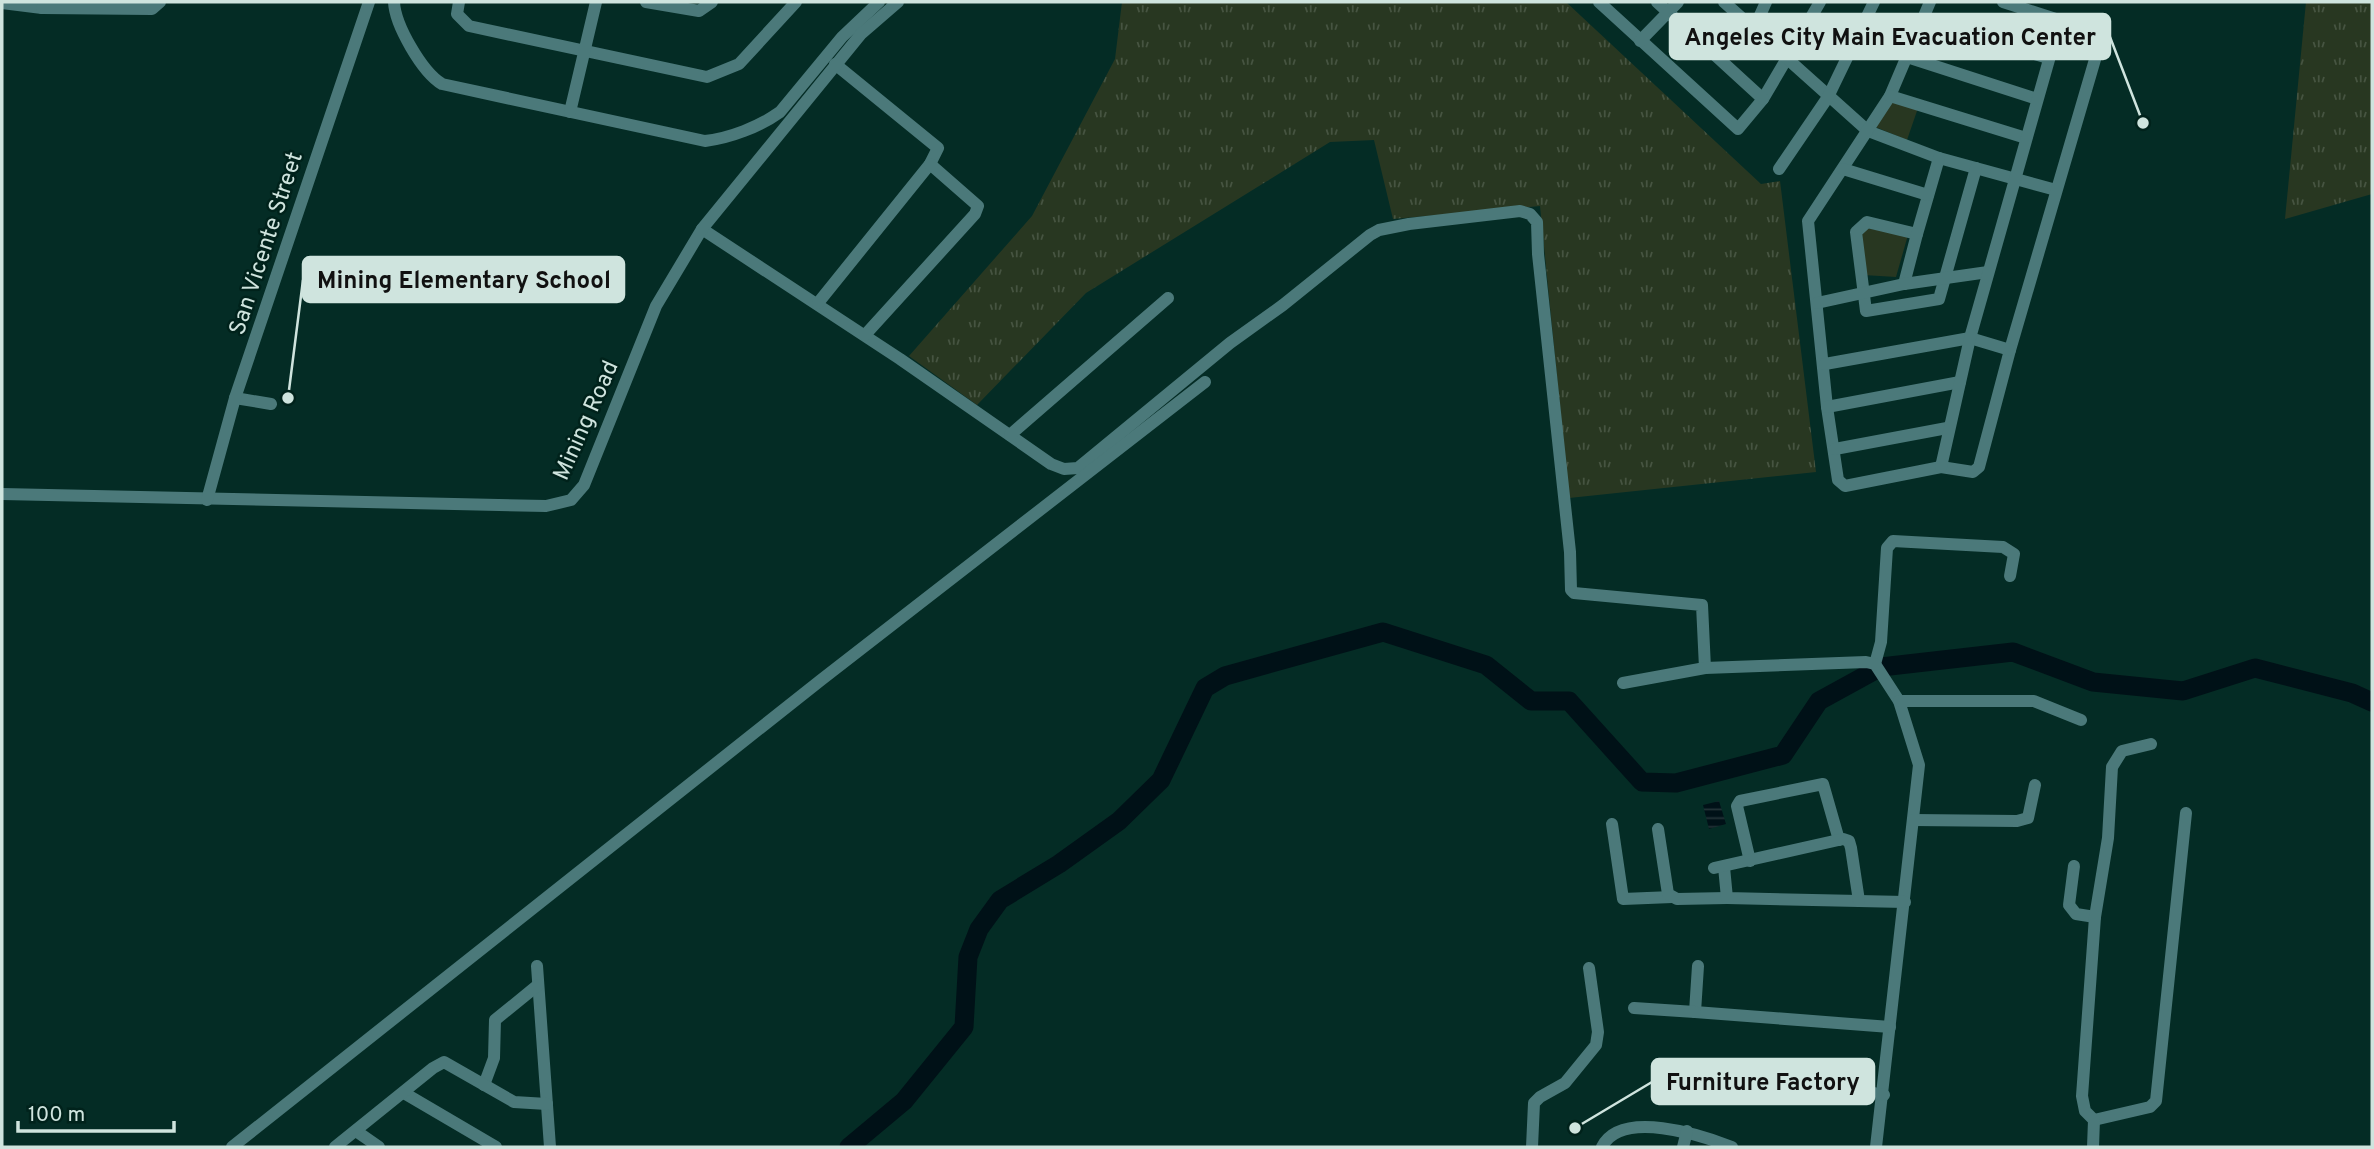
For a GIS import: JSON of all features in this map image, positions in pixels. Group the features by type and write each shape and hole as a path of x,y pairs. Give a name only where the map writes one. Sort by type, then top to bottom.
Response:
{"street":[{"path":"2,3 152,9 160,2"},
{"name":"San Vicente Street","path":"207,500 235,398 369,2"},
{"path":"394,2 396,17 428,74 435,80 705,141 718,139 768,120 780,112 842,37 879,2"},
{"path":"458,2 457,14 469,26 707,78 739,64 796,2"},
{"path":"570,112 596,2"},
{"path":"646,2 688,11 699,11 712,2"},
{"name":"Mining Road","path":"2,494 546,506 570,500 590,474 656,306 702,229 835,64 861,34 898,2"},
{"path":"1599,2 1735,128 1741,129 1787,61 1820,2"},
{"path":"1657,2 1763,99"},
{"path":"1640,41 1678,2"},
{"path":"1724,2 1868,131 1939,158 2056,190"},
{"path":"1754,30 1766,2"},
{"path":"1779,169 1828,97 1874,2"},
{"path":"1930,2 1889,96 1808,221 1825,364 1827,407 1838,480 1845,486 1941,467 1973,472 1979,467 2010,350 2101,39 2096,32 2003,2"},
{"path":"1922,21 2048,58"},
{"path":"1941,467 1947,428 1970,338 2060,21"},
{"path":"1907,57 2037,99"},
{"path":"818,303 937,155 938,148 835,64"},
{"path":"1889,96 2026,138"},
{"path":"1903,284 1939,158"},
{"path":"865,335 975,214 978,206 930,163"},
{"path":"1917,234 1867,222 1856,232 1866,311 1936,301 1940,297 1943,278 1976,168"},
{"path":"1843,169 1928,195"},
{"path":"702,229 818,303 1051,464 1065,469 1078,468 1230,342 1380,230 1520,211 1530,214 1537,222 1538,254 1570,552 1570,590 1574,593 1702,606 1705,668"},
{"path":"1817,303 1903,284 1988,272"},
{"path":"1010,435 1168,298"},
{"path":"1825,364 1970,338 2010,350"},
{"path":"232,1147 1205,382"},
{"path":"1827,407 1960,382"},
{"path":"235,398 271,404"},
{"path":"1835,449 1947,428"},
{"path":"1065,469 1071,485"},
{"path":"1876,1147 1884,1095 1919,765 1899,701 1878,669 1887,548 1893,541 2003,547 2014,554 2010,576"},
{"path":"1623,683 1705,668 1800,663 1878,669"},
{"path":"1899,701 2034,701 2081,720"},
{"path":"2092,1147 2094,1119 2082,1104 2095,917 2108,838 2112,767 2122,751 2151,744"},
{"path":"1750,861 1737,806 1740,801 1823,784 1839,840"},
{"path":"1913,820 2017,821 2028,818 2035,785"},
{"path":"2094,1119 2150,1107 2156,1101 2186,813"},
{"path":"1612,824 1623,899 1627,901 1672,897 1905,902"},
{"path":"1658,829 1667,890 1672,897"},
{"path":"1727,898 1719,867 1839,840 1849,841 1859,901"},
{"path":"2074,866 2069,905 2076,914 2095,917"},
{"path":"537,966 550,1147"},
{"path":"1695,1012 1698,966"},
{"path":"1532,1147 1534,1103 1565,1083 1596,1045 1598,1032 1589,968"},
{"path":"484,1085 494,1058 495,1020 538,985"},
{"path":"1634,1008 1890,1027"},
{"path":"335,1147 444,1062 514,1102 547,1104"},
{"path":"1770,1079 1788,1088 1816,1092 1849,1089 1884,1095"},
{"path":"404,1093 496,1147"},
{"path":"1602,1147 1611,1133 1624,1128 1686,1131 1732,1147"},
{"path":"356,1131 379,1147"},
{"path":"1684,1147 1686,1131"}],"green space":[{"path":"1122,2 1566,2 1761,184 1780,181 1816,472 1569,498 1540,206 1393,219 1374,140 1330,142 1086,293 977,405 909,356 1032,216 1115,59"},
{"path":"2306,2 2372,2 2372,194 2285,219"},
{"path":"1890,99 1918,108 1907,140 1873,126"},
{"path":"1860,227 1908,235 1896,277 1863,275"}],"shaded area":[{"path":"1719,801 1726,824 1709,829 1703,805"}],"waterway":[{"path":"849,1147 904,1101 964,1027 968,957 979,929 1000,900 1059,864 1119,821 1161,780 1205,688 1225,676 1383,632 1486,665 1531,701 1569,701 1642,782 1676,783 1783,755 1819,701 1881,667 2013,652 2093,682 2183,691 2255,668 2352,693 2372,702"}],"place":[{"name":"Angeles City Main Evacuation Center","path":"2143,123"},
{"name":"Mining Elementary School","path":"288,398"},
{"name":"Furniture Factory","path":"1575,1128"}]}
